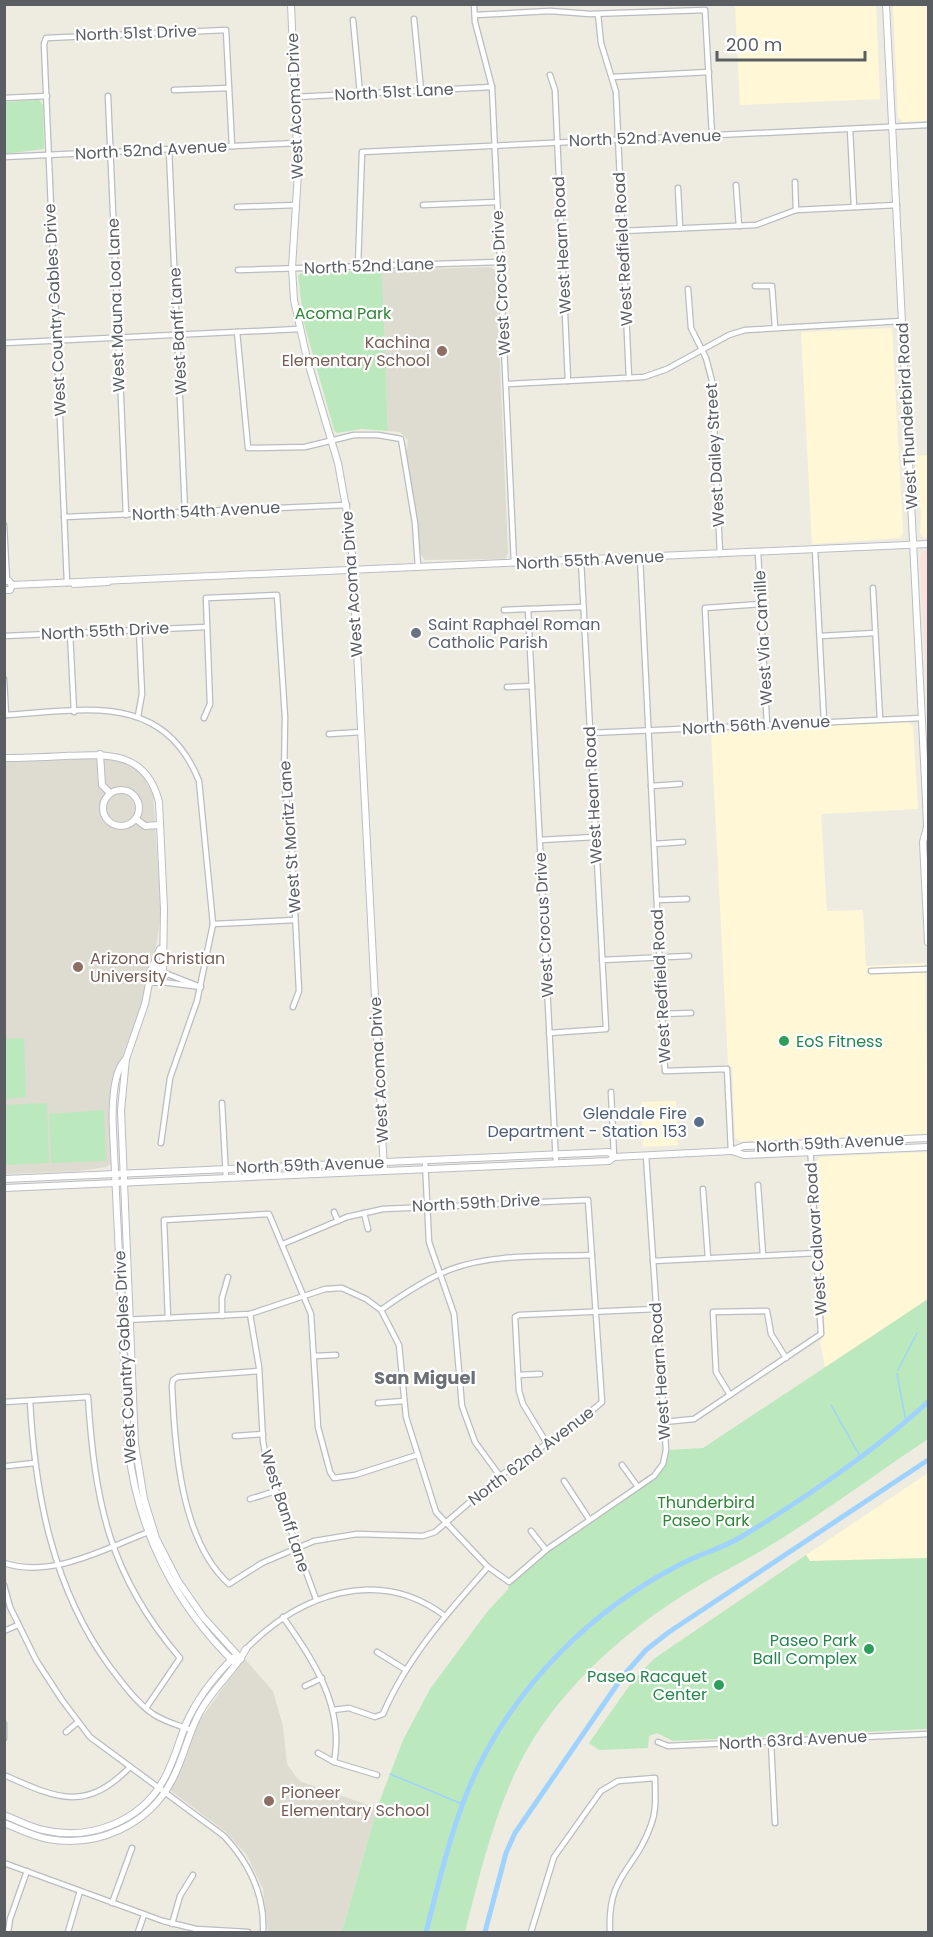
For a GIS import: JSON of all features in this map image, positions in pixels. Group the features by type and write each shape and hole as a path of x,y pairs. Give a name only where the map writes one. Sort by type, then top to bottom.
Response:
{"street":[{"name":"West Acoma Drive","path":"291,4 298,143 292,268 299,329 347,505 353,570 384,1171"},
{"name":"West Crocus Drive","path":"474,4 492,87 514,563"},
{"name":"West Thunderbird Road","path":"886,4 928,829 923,855 928,942"},
{"path":"475,15 550,11 598,14 705,10 712,135"},
{"name":"West Redfield Road","path":"598,14 601,43 612,76 618,139 629,378"},
{"path":"414,19 421,90"},
{"path":"353,20 360,93"},
{"name":"North 51st Drive","path":"46,38 226,30 229,88"},
{"name":"West Country Gables Drive","path":"46,38 44,44 67,583"},
{"path":"612,76 709,72"},
{"name":"West Hearn Road","path":"550,75 555,90 568,381"},
{"name":"North 51st Lane","path":"295,97 492,87"},
{"path":"174,90 229,88 232,146"},
{"path":"4,98 47,96"},
{"name":"West Mauna Loa Lane","path":"108,96 126,514"},
{"name":"North 52nd Avenue","path":"358,266 362,152 928,125"},
{"path":"850,129 854,207"},
{"name":"North 52nd Avenue","path":"4,157 298,143"},
{"name":"West Banff Lane","path":"169,150 185,512"},
{"path":"795,182 796,210"},
{"path":"736,186 739,226"},
{"path":"678,188 680,228"},
{"path":"423,205 497,202"},
{"path":"237,207 296,205"},
{"path":"622,231 739,226 764,223 796,210 897,205"},
{"name":"North 52nd Lane","path":"238,270 500,262"},
{"path":"755,286 772,286 775,327"},
{"name":"West Dailey Street","path":"688,289 691,328 709,368 713,387 720,554"},
{"path":"506,384 629,378 655,374 702,352 737,332 775,327 902,321"},
{"path":"4,343 299,329"},
{"path":"237,332 248,448 305,447 354,435 378,435 401,439 414,523 418,567"},
{"name":"North 54th Avenue","path":"64,517 347,505"},
{"path":"4,525 8,582"},
{"name":"North 55th Avenue","path":"4,590 10,590 8,582 99,584 114,580 928,544"},
{"path":"815,549 824,722"},
{"name":"West Via Camille","path":"758,552 767,725"},
{"name":"West Redfield Road","path":"640,557 665,1071 727,1069 732,1151"},
{"name":"West Hearn Road","path":"549,1033 606,1029 581,560"},
{"path":"873,588 880,719"},
{"name":"West St Moritz Lane","path":"206,627 206,598 278,595 285,717 284,782 291,832 298,992 293,1007"},
{"path":"711,728 705,608 761,604"},
{"path":"504,610 583,607"},
{"name":"West Crocus Drive","path":"528,609 556,1163"},
{"path":"204,718 210,704 206,627"},
{"name":"North 55th Drive","path":"4,636 206,627"},
{"path":"138,716 142,694 139,630"},
{"path":"70,633 74,712"},
{"path":"820,636 875,633"},
{"path":"4,679 5,715 112,710 138,716 167,732 180,745 199,781 213,924 201,987 170,1078 161,1143"},
{"path":"507,687 532,686"},
{"name":"North 56th Avenue","path":"590,733 922,718"},
{"path":"329,734 362,732"},
{"path":"100,754 102,785 110,793"},
{"path":"4,758 100,754 122,757 144,772 156,790 160,825 164,909 162,945"},
{"path":"651,786 680,784"},
{"path":"123,789 134,795 139,807 136,819 125,826 112,825 107,821 103,803 110,793 123,789"},
{"path":"136,819 145,826 160,825"},
{"path":"540,840 596,837"},
{"path":"654,844 683,842"},
{"path":"923,855 928,864"},
{"name":"West Redfield Road","path":"657,900 687,899"},
{"path":"213,924 295,921"},
{"name":"West Country Gables Drive","path":"162,945 150,972 145,1004 126,1059 121,1110 119,1174 126,1320 129,1458 136,1496 162,1566 198,1623 234,1662"},
{"name":"West Country Gables Drive","path":"145,1004 160,982 163,971 162,945"},
{"path":"602,960 689,956"},
{"path":"153,968 181,982"},
{"path":"871,971 928,969"},
{"path":"150,978 154,983 181,982 201,987"},
{"path":"662,1014 691,1013"},
{"path":"611,1092 614,1157"},
{"path":"222,1103 226,1178"},
{"name":"North 59th Avenue","path":"4,1188 609,1161 614,1157 732,1151 744,1146 928,1138"},
{"path":"857,1150 877,1145 879,1140"},
{"name":"West Calavar Road","path":"786,1358 821,1334 810,1144"},
{"name":"North 59th Avenue","path":"732,1151 744,1155 928,1147"},
{"name":"North 59th Avenue","path":"4,1179 609,1152 614,1157"},
{"name":"West Hearn Road","path":"488,1567 509,1582 546,1550 654,1476 663,1464 666,1450 646,1156"},
{"path":"425,1160 429,1242 454,1314 464,1414 475,1442 500,1476"},
{"path":"759,1185 763,1255"},
{"path":"704,1189 708,1258"},
{"name":"North 59th Drive","path":"283,1244 364,1212 428,1206 588,1200 592,1255"},
{"path":"334,1212 338,1221"},
{"path":"364,1212 368,1229"},
{"path":"168,1318 164,1220 269,1214 313,1323 321,1442 334,1478 355,1475 417,1455"},
{"path":"653,1261 817,1252"},
{"path":"381,1310 414,1287 464,1265 491,1260 592,1255 596,1311"},
{"path":"222,1316 222,1298 228,1277"},
{"path":"126,1320 250,1314 325,1289 342,1288 358,1294 381,1310 399,1345 405,1401 417,1455 433,1505 446,1523 488,1567 445,1616 406,1670 380,1717 349,1708 333,1710"},
{"path":"546,1442 523,1404 518,1375 515,1317 656,1309"},
{"name":"North 62nd Avenue","path":"259,1371 173,1380 176,1455 183,1495 204,1546 229,1584 262,1563 314,1540 357,1534 428,1536 446,1523 500,1476 582,1419 602,1402 596,1311"},
{"path":"664,1422 694,1419 786,1358 771,1334 767,1311 713,1312 716,1372 730,1395"},
{"name":"West Banff Lane","path":"250,1314 259,1371 262,1434 267,1466 316,1599"},
{"path":"314,1356 336,1355"},
{"path":"518,1375 540,1374"},
{"path":"4,1402 88,1397 94,1477 112,1546 145,1611 161,1636 180,1658 146,1708"},
{"path":"30,1401 34,1463 42,1515 58,1566 74,1605 103,1656 146,1708 161,1719 188,1728"},
{"path":"378,1403 405,1401"},
{"path":"235,1436 262,1434"},
{"path":"7,1466 34,1463"},
{"path":"622,1465 638,1487"},
{"path":"564,1481 589,1519"},
{"path":"250,1500 276,1491"},
{"path":"531,1531 546,1550"},
{"path":"5,1565 28,1568 58,1566 151,1532"},
{"name":"West Country Gables Drive","path":"151,1532 187,1595 211,1627 239,1656"},
{"path":"4,1585 18,1624 46,1678 78,1722 97,1743 224,1836 243,1860 260,1898 263,1932"},
{"path":"4,1823 48,1839 87,1839 128,1826 144,1814 162,1790 174,1768 188,1728 234,1662 283,1617 316,1599 347,1592 395,1593 424,1601 445,1616"},
{"path":"283,1617 322,1678 333,1710 336,1739 334,1762"},
{"path":"4,1631 18,1624"},
{"path":"377,1652 406,1670"},
{"path":"305,1686 322,1678"},
{"path":"66,1732 78,1722"},
{"path":"4,1724 4,1738"},
{"name":"North 63rd Avenue","path":"658,1743 668,1746 928,1734"},
{"path":"771,1742 775,1823"},
{"path":"318,1753 334,1762 377,1775"},
{"path":"4,1775 46,1794 64,1799 82,1798 107,1787 130,1767"},
{"path":"531,1932 554,1857 601,1791 618,1781 655,1779 656,1804 651,1826 617,1881 610,1905 610,1932"},
{"path":"4,1815 50,1832 88,1832 128,1817 162,1790"},
{"path":"112,1903 132,1848"},
{"path":"4,1863 144,1915 196,1931 248,1932"},
{"path":"8,1932 10,1919 27,1871"},
{"path":"172,1924 180,1896 193,1875"},
{"path":"68,1932 80,1891"},
{"path":"138,1932 144,1915"}],"shaded area":[{"path":"735,5 876,5 880,99 740,105"},
{"path":"893,5 928,5 928,121 903,122 898,118"},
{"name":"Kachina Elementary School","path":"491,267 496,271 508,554 505,559 425,560 421,555 406,454 408,440 400,432 388,431 382,270"},
{"path":"892,328 903,533 900,538 812,544 801,332"},
{"path":"928,455 928,538 924,538 920,533 921,516 915,456"},
{"path":"928,550 928,711 920,557 922,552"},
{"path":"908,722 913,726 918,809 821,814 827,911 863,910 866,966 925,963 928,1134 739,1141 735,1137 732,1068 728,1064 711,731"},
{"name":"Arizona Christian University","path":"105,758 123,761 141,773 153,794 161,913 154,962 147,973 148,982 144,998 114,1078 109,1113 111,1164 106,1167 79,1171 5,1174 4,762"},
{"path":"676,1101 678,1145 643,1147 641,1102"},
{"path":"928,1152 928,1299 825,1368 820,1341 825,1334 816,1161 821,1157"},
{"path":"928,1473 928,1558 810,1561 806,1555"},
{"name":"Pioneer Elementary School","path":"244,1658 273,1691 283,1726 287,1764 297,1778 302,1782 377,1808 342,1932 268,1932 263,1889 247,1855 226,1832 170,1790 196,1726"}],"green space":[{"path":"39,100 43,105 44,149 5,154 5,102"},
{"name":"Acoma Park","path":"382,270 388,431 362,429 337,433 334,430 304,323 298,276 301,273"},
{"path":"24,1038 26,1097 5,1099 5,1039"},
{"path":"47,1103 49,1163 5,1165 5,1105"},
{"path":"104,1110 106,1161 51,1163 49,1114"},
{"name":"Thunderbird Paseo Park","path":"928,1299 928,1439 787,1535 667,1606 621,1640 579,1680 543,1724 517,1769 490,1838 465,1932 342,1932 377,1808 403,1740 430,1689 487,1612 508,1589 509,1582 546,1550 659,1471 666,1450 703,1448"},
{"path":"806,1555 810,1561 928,1558 928,1729 673,1741 657,1733 649,1736 648,1748 599,1750 589,1743 634,1679 655,1658"}],"waterway":[{"path":"898,1370 917,1333"},
{"path":"897,1374 906,1422"},
{"path":"426,1932 453,1831 476,1772 513,1708 561,1652 616,1604 647,1583 687,1561 741,1537 790,1506 861,1457 928,1402"},
{"path":"831,1405 861,1458"},
{"path":"485,1932 506,1853 515,1833 623,1676 646,1650 669,1632 928,1460"},
{"path":"390,1774 462,1804"}],"place":[{"name":"Kachina Elementary School","path":"442,351"},
{"name":"Saint Raphael Roman Catholic Parish","path":"416,633"},
{"name":"Arizona Christian University","path":"78,967"},
{"name":"EoS Fitness","path":"784,1041"},
{"name":"Glendale Fire Department - Station 153","path":"699,1122"},
{"name":"Paseo Park Ball Complex","path":"869,1649"},
{"name":"Paseo Racquet Center","path":"719,1685"},
{"name":"Pioneer Elementary School","path":"269,1801"}],"district":[{"name":"San Miguel","path":"425,1377"}]}
